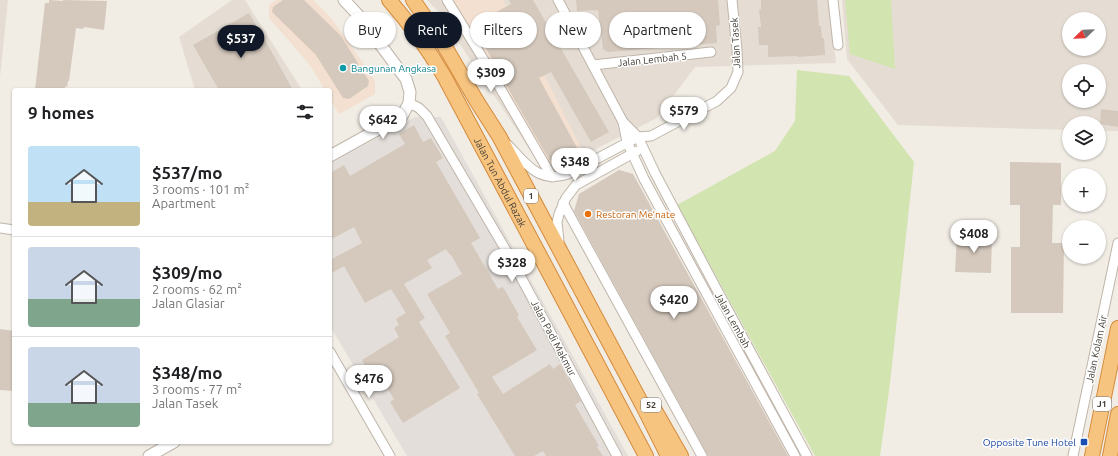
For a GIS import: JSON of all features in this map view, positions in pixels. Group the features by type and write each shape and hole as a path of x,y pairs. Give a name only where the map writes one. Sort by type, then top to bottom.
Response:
{"highway":[{"name":"Jalan Tun Abdul Razak","path":"389,0 429,51 444,76 646,456"},
{"name":"Jalan Tun Abdul Razak","path":"413,0 444,45 499,136 668,456"},
{"name":"J1","path":"1092,456 1118,328"},
{"name":"52","path":"616,357 648,400 681,456"},
{"name":"J1","path":"1110,456 1118,414"}],"street":[{"path":"332,155 402,116 409,104 410,92 406,79 359,16 344,0"},
{"path":"447,0 552,177"},
{"name":"Jalan Lembah","path":"558,0 623,122 627,142 644,178 795,456"},
{"name":"Jalan Tasek","path":"552,177 559,177 568,174 638,137 652,136 717,101 731,88 738,72 732,0"},
{"path":"833,0 838,45"},
{"name":"Jalan Lembah 5","path":"593,65 711,52"},
{"name":"Jalan Padi Makmur","path":"409,104 419,108 427,116 510,257 617,456"},
{"name":"Jalan Lembah","path":"623,122 638,137 655,173 807,456"},
{"path":"499,136 540,175 552,177"},
{"name":"Jalan Tasek","path":"563,256 557,233 557,222 563,203 576,185 643,148 652,136"},
{"path":"563,203 702,456"},
{"path":"0,228 12,230"},
{"name":"Jalan Kolam Air","path":"1073,456 1118,243"},
{"path":"706,293 716,288"},
{"path":"332,355 390,456"},
{"path":"776,421 786,415"},
{"path":"149,456 170,444"}],"shaded area":[{"path":"0,0 8,0 0,77"},
{"path":"232,0 245,0 301,88 194,88 179,37"},
{"path":"276,0 313,0 332,19 344,36 344,48 352,48 372,76 375,81 375,94 339,114 332,102 332,88 324,88 310,65 269,18 269,5"},
{"path":"427,0 830,0 836,63 695,67 657,118 546,174 462,47 462,12 438,11"},
{"path":"451,0 503,0 510,12 470,12 470,32 462,19 462,12 458,12"},
{"path":"842,0 1118,0 1118,131 1106,131 1106,116 1062,116 1062,130 898,125 847,59"},
{"path":"479,48 530,48 587,160 559,174 554,174"},
{"path":"415,117 441,117 628,456 407,456 332,329 332,163"}],"green space":[{"path":"845,0 891,0 895,69 850,54"},
{"path":"797,70 849,76 914,162 890,383 880,456 815,456 677,205 775,151 795,121"}],"building":[{"path":"49,0 107,1 104,30 84,27 83,29 76,28 69,81 67,87 65,86 65,88 35,88 45,3 49,3"},
{"path":"283,0 304,0 341,36 344,41 344,48 348,48 369,81 368,86 349,99 343,98 316,55 272,12 273,7"},
{"path":"509,0 533,0 545,21 545,48 561,48 609,132 591,142 551,72 539,78 581,155 556,168 553,166 486,48 537,48 537,12 497,12 511,4"},
{"path":"576,0 718,0 720,25 716,26 717,43 706,44 706,12 609,12 609,48 656,48 608,52 603,49 601,12 598,12 598,10 577,11"},
{"path":"761,0 817,0 819,26 821,26 822,38 824,38 825,55 768,57 768,45 759,45 758,27 761,27 759,10 761,9"},
{"path":"249,13 292,88 218,88 193,45"},
{"path":"1101,109 1118,111 1118,127 1106,125 1106,116 1101,116"},
{"path":"414,125 423,142 431,138 443,158 436,162 480,238 471,243 498,289 503,287 519,315 517,317 537,350 492,377 503,394 550,364 553,369 560,364 581,401 575,405 599,446 597,447 603,456 546,456 543,451 534,456 515,456 477,394 479,393 445,336 450,333 427,294 462,274 446,249 427,260 432,268 404,284 425,318 419,322 460,388 403,423 390,402 394,399 382,380 375,382 362,360 399,337 394,328 399,325 396,319 406,313 391,289 365,303 344,266 332,273 332,259 362,243 354,227 332,239 332,172 344,165 350,176 405,144 399,134"},
{"path":"1010,162 1061,163 1061,205 1053,205 1052,243 1062,243 1062,264 1064,264 1063,313 1011,313 1011,247 1020,247 1020,205 1010,205"},
{"path":"619,170 633,174 788,456 708,456 574,211 579,194"},
{"path":"957,234 992,235 991,273 955,272"},
{"path":"0,329 12,331 12,391 0,390"}],"place":[{"name":"Bangunan Angkasa","path":"343,68"},
{"name":"Restoran Me’nate","path":"588,214"},
{"name":"Opposite Tune Hotel","path":"1084,442"}]}
